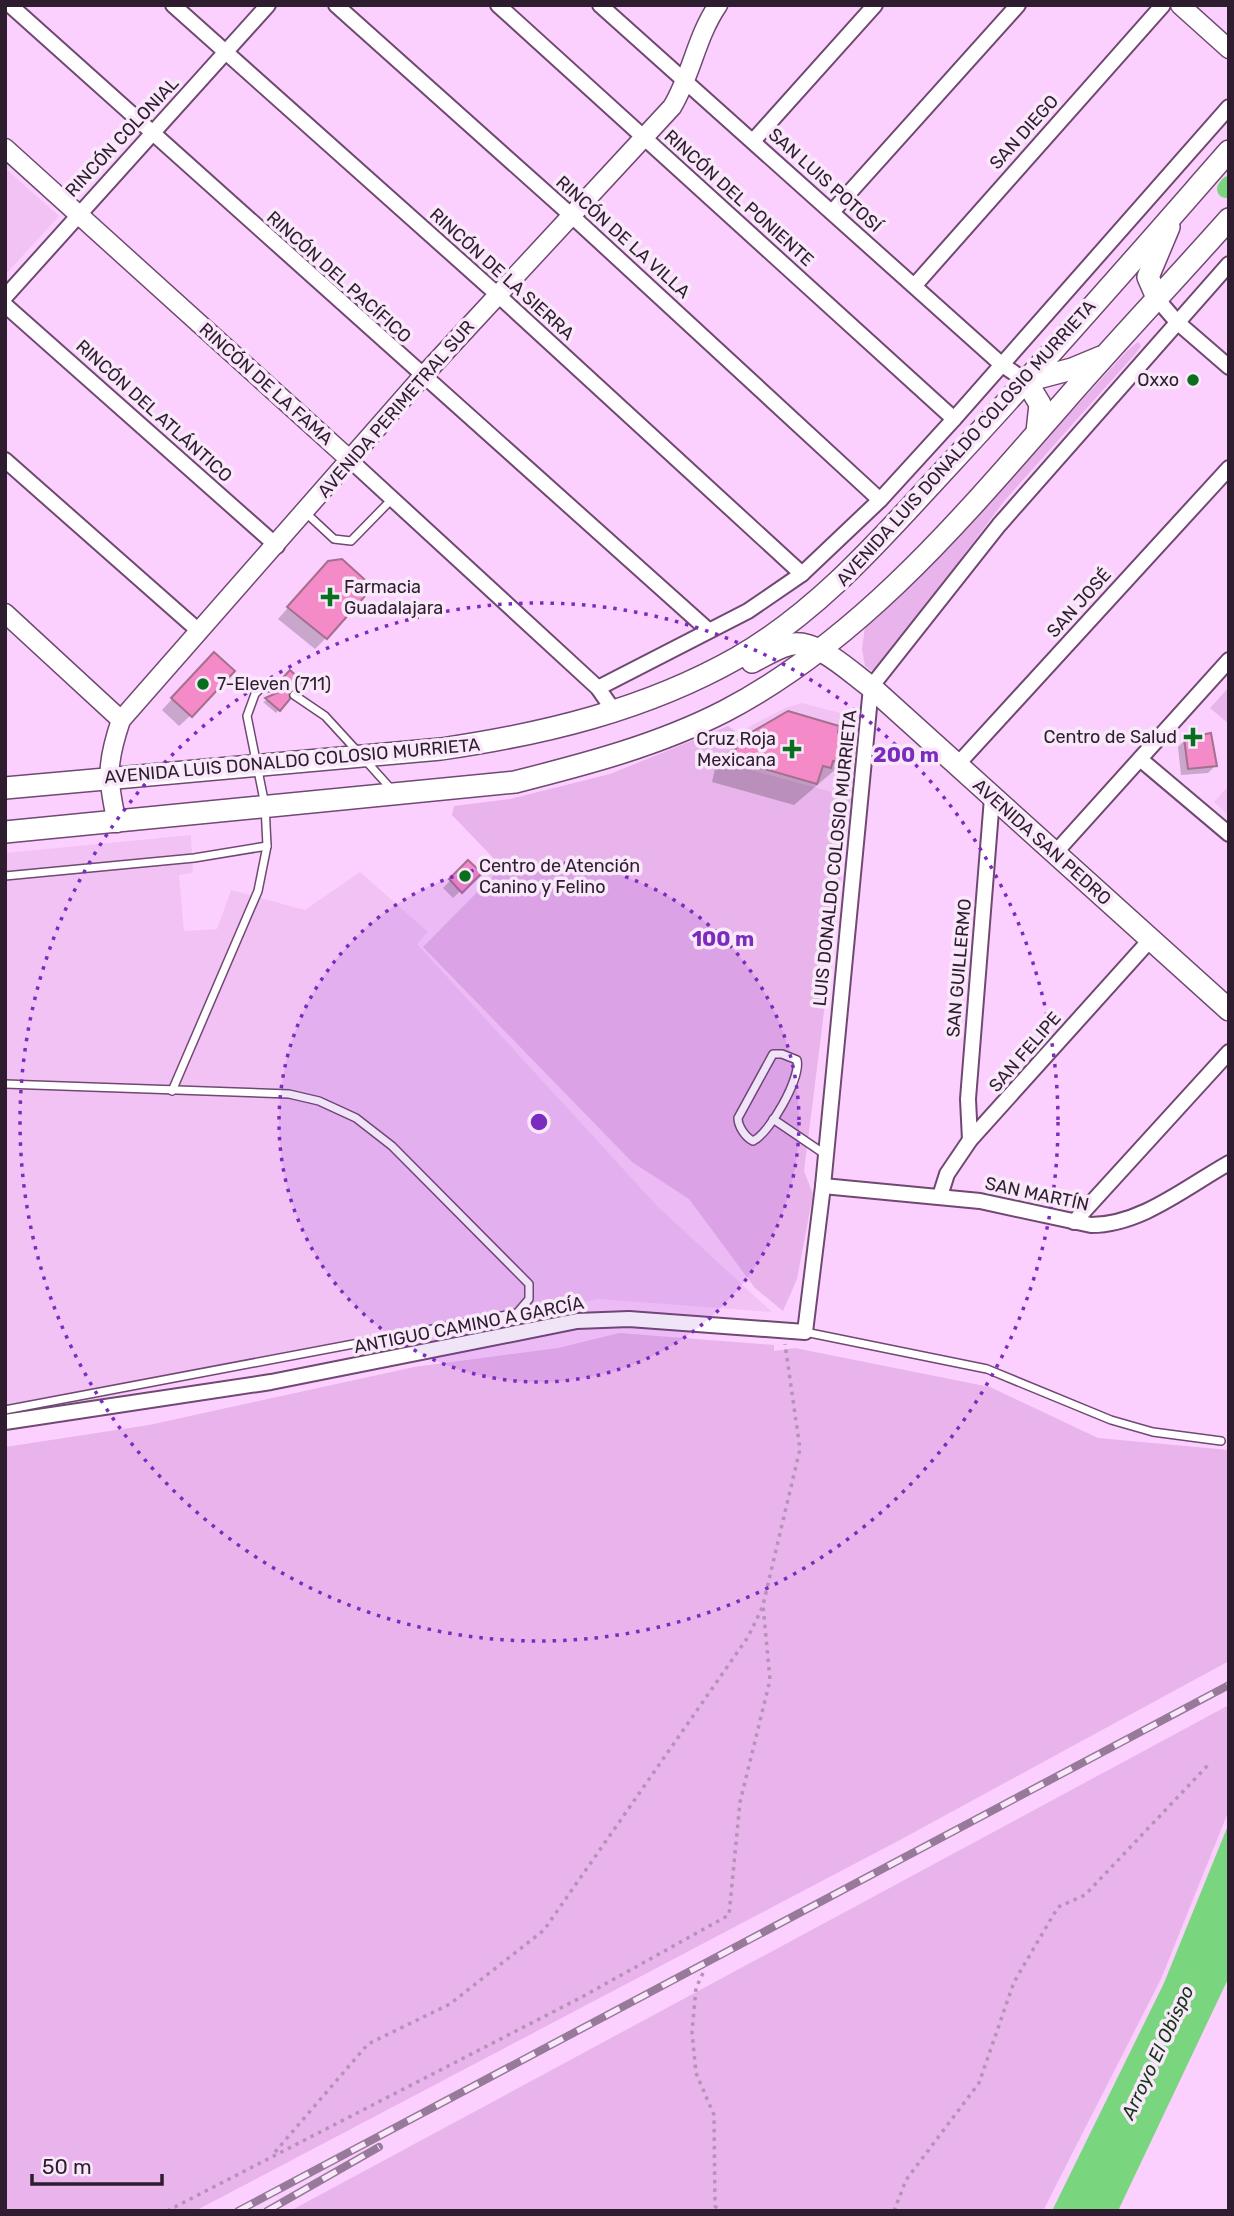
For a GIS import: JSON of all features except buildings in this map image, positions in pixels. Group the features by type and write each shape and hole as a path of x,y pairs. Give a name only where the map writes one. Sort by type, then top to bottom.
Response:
{"main road":[{"name":"AVENIDA LUIS DONALDO COLOSIO MURRIETA","path":"5,788 487,742 575,724 660,695 725,664 783,628 830,591 1026,380 1229,151"},
{"path":"1158,300 1148,277 1166,238 1173,215"},
{"path":"5,832 515,782 597,761 662,739 724,711 820,651 933,547 1229,219"},
{"path":"1037,432 1040,404 1026,380 1072,369 1105,355"},
{"path":"725,664 752,662 794,644 820,651"},
{"name":"AVENIDA SAN PEDRO","path":"820,651 871,687 1229,1010"}],"street":[{"name":"RINCÓN DEL PACÍFICO","path":"10,5 422,377 708,630"},
{"name":"RINCÓN DE LA SIERRA","path":"173,5 498,295 802,574"},
{"name":"RINCÓN COLONIAL","path":"5,297 78,214 92,204 268,5"},
{"name":"RINCÓN DE LA VILLA","path":"336,5 572,216 880,500"},
{"name":"RINCÓN DEL PONIENTE","path":"498,5 954,419"},
{"name":"SAN LUIS POTOSÍ","path":"600,5 1001,364 1026,380"},
{"name":"AVENIDA PERIMETRAL SUR","path":"117,823 107,779 111,748 121,720 306,513 349,459 422,377 672,107 686,80 702,31 718,5"},
{"path":"752,141 875,5"},
{"path":"832,212 1018,5"},
{"name":"SAN DIEGO","path":"915,285 1163,5"},
{"path":"1180,5 1229,49"},
{"path":"598,688 748,611 802,574 880,500 1229,107"},
{"name":"RINCÓN DE LA FAMA","path":"5,148 598,688 614,711"},
{"name":"LUIS DONALDO COLOSIO MURRIETA","path":"805,1332 823,1186 871,687 999,525 1229,264"},
{"path":"1158,300 1177,322 1229,367"},
{"name":"RINCÓN DEL ATLÁNTICO","path":"5,305 277,546"},
{"path":"5,460 200,632"},
{"name":"SAN JOSÉ","path":"957,765 1229,468"},
{"path":"5,613 121,720"},
{"path":"1055,853 1229,660"},
{"path":"1140,759 1229,834"},
{"name":"SAN GUILLERMO","path":"970,1140 968,1098 992,798"},
{"name":"SAN FELIPE","path":"940,1196 947,1174 970,1140 1150,940"},
{"path":"1074,1222 1229,1052"},
{"name":"SAN MARTÍN","path":"823,1186 940,1196 1091,1225 1124,1223 1229,1163"},
{"name":"ANTIGUO CAMINO A GARCÍA","path":"5,1422 271,1382 577,1321 629,1319 805,1332"}],"lane":[{"path":"306,513 334,540 351,541 392,499"},
{"path":"172,1091 258,891 267,846 259,764 248,727 250,702 261,688 275,687"},
{"path":"293,695 325,716 396,794"},
{"path":"5,876 194,858 267,846"},
{"path":"774,1054 782,1054 797,1060 798,1076 773,1119 758,1139 753,1140 748,1139 738,1123 769,1059 774,1054"},
{"path":"5,1084 289,1094 319,1101 356,1118 392,1146 529,1284 528,1300 517,1313 5,1410"},
{"path":"773,1119 826,1155"},
{"name":"ANTIGUO CAMINO A GARCÍA","path":"805,1332 987,1369 1111,1420 1153,1432 1221,1441"}],"path":[{"path":"272,2155 368,2044 450,2004 544,1930 748,1637 764,1605 800,1449 784,1331"},
{"path":"167,2211 580,1998 729,1915 740,1802 770,1681 764,1605"},
{"path":"894,2211 906,2180 979,2083 1014,1982 1058,1907 1085,1895 1209,1764"},
{"path":"703,1973 696,1988 692,2032 696,2073 714,2115 716,2209"}],"shaded area":[{"path":"5,168 59,216 5,275"},
{"path":"1138,342 1141,346 1135,354 1005,500 882,664 872,671 865,666 862,649 865,627 948,546"},
{"path":"1229,687 1229,724 1210,708"},
{"name":"Cruz Roja Mexicana","path":"802,703 856,717 851,797 725,763 733,735 785,708"},
{"path":"728,726 735,731 725,763 851,797 804,1171 813,1194 797,1279 783,1311 755,1288 689,1199 632,1162 423,947 502,867 452,815 454,806 510,799 610,774"},
{"path":"1229,785 1229,816 1214,802"},
{"path":"191,835 193,873 179,875 184,931 217,929 231,890 305,910 360,872 428,932 417,944 658,1207 772,1312 599,1299 5,1417 5,853"},
{"path":"619,1333 774,1345 774,1351 795,1348 990,1387 1098,1438 1229,1450 1229,1661 898,1841 195,2211 5,2211 5,1447 149,1425 414,1367 558,1348"},
{"path":"1229,1705 1229,1810 1161,1979 1043,2211 290,2211"}],"water":[{"name":"Arroyo El Obispo","path":"1229,1823 1229,1977 1118,2211 1052,2211 1164,1983"}],"waterway":[{"path":"1226,189 1229,185"}],"railway":[{"path":"238,2211 1229,1685"},
{"path":"267,2211 379,2147"}],"place":[{"name":"Oxxo","path":"1193,380"},
{"name":"Farmacia Guadalajara","path":"330,597"},
{"name":"7-Eleven (711)","path":"203,684"},
{"name":"Centro de Salud","path":"1193,737"},
{"name":"Cruz Roja Mexicana","path":"792,749"},
{"name":"Centro de Atención Canino y Felino","path":"465,876"}]}
